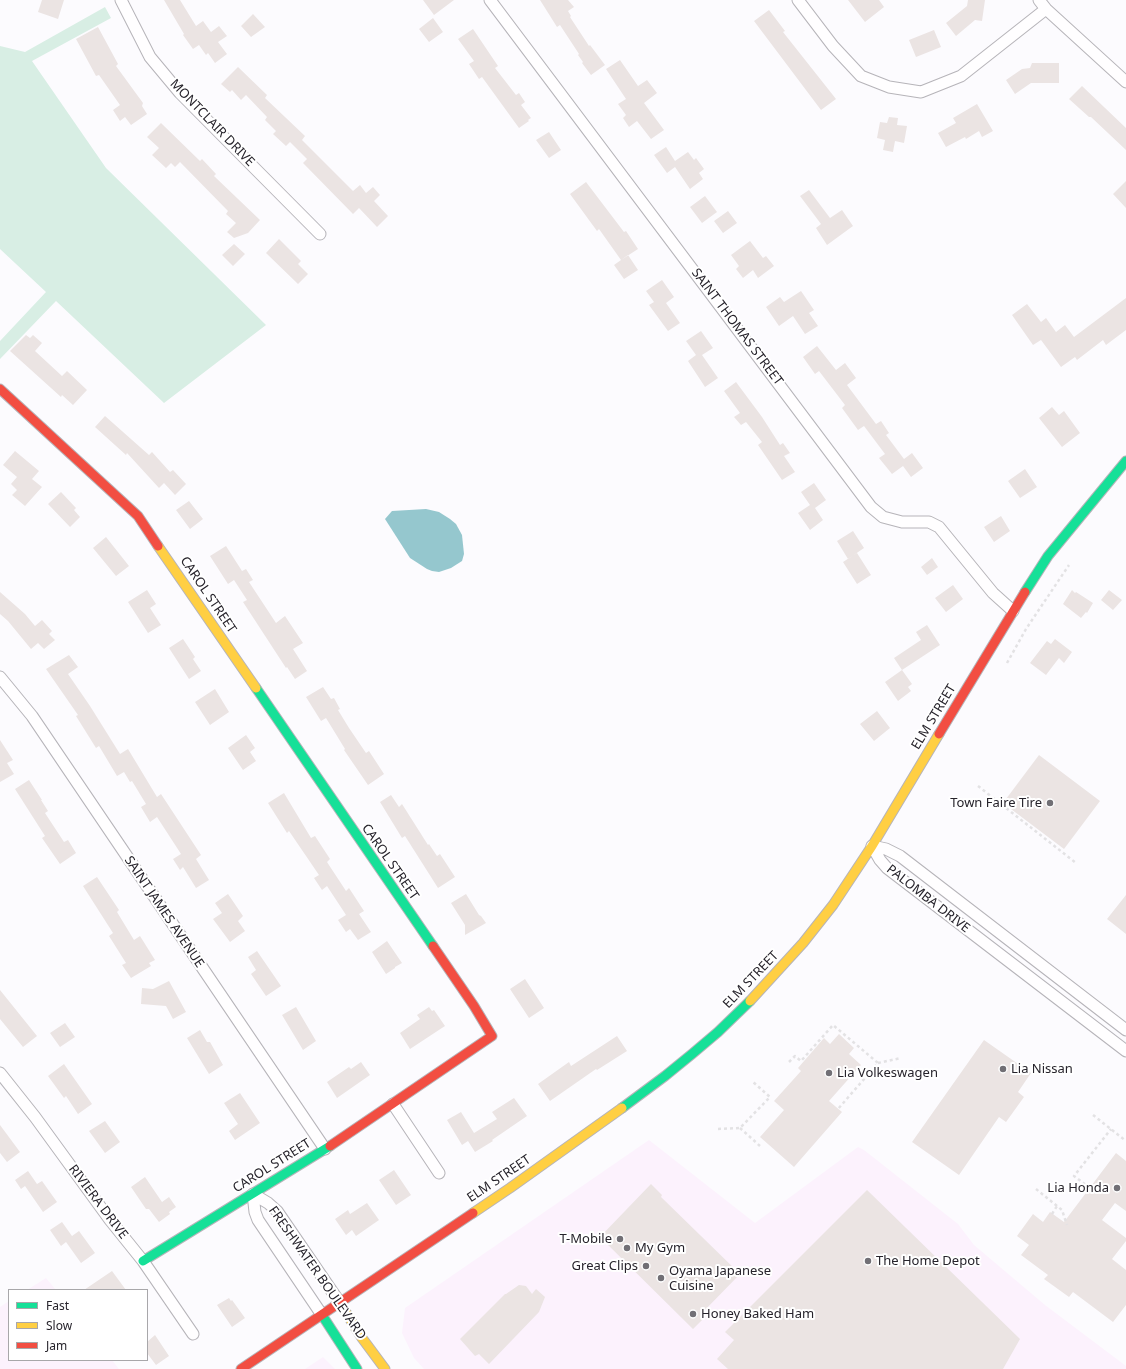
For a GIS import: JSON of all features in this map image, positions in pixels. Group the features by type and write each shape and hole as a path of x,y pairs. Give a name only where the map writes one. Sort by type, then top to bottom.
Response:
{"street":[{"name":"MONTCLAIR DRIVE","path":"121,0 150,57 180,93 320,234"},
{"name":"SAINT THOMAS STREET","path":"490,0 871,507 883,517 902,522 929,522 939,527 993,593 1013,611"},
{"path":"798,0 833,46 862,76 889,87 921,92 961,76 1046,10"},
{"path":"1039,0 1046,10 1126,82"},
{"name":"CAROL STREET","path":"0,389 138,516 474,1006 492,1036 325,1149 143,1262"},
{"name":"ELM STREET","path":"241,1369 532,1172 653,1085 692,1054 746,1005 794,954 833,905 872,846 1013,611 1051,552 1126,461"},
{"name":"SAINT JAMES AVENUE","path":"0,677 32,716 325,1149"},
{"name":"PALOMBA DRIVE","path":"872,846 886,848 900,856 1126,1030"},
{"name":"PALOMBA DRIVE","path":"872,846 880,860 887,868 1126,1051"},
{"name":"RIVIERA DRIVE","path":"0,1073 35,1117 110,1220 143,1262 193,1334"},
{"path":"393,1104 439,1173"},
{"name":"FRESHWATER BOULEVARD","path":"253,1194 268,1203 277,1211 366,1344 385,1369"},
{"name":"FRESHWATER BOULEVARD","path":"253,1194 255,1212 258,1220 357,1369"}],"path":[{"path":"1007,663 1026,629 1069,565"},
{"path":"978,786 1076,863"},
{"path":"789,1062 795,1056 801,1062 834,1025 878,1063"},
{"path":"838,1109 878,1063 901,1058"},
{"path":"718,1129 740,1128 770,1097 753,1082"},
{"path":"1093,1116 1126,1141"},
{"path":"740,1128 760,1146"},
{"path":"1090,1188 1074,1176 1111,1129"},
{"path":"1036,1189 1062,1210 1067,1224"},
{"path":"1052,1214 1057,1206"}],"shaded area":[{"path":"649,1140 755,1223 858,1147 864,1150 958,1224 974,1245 1045,1305 1126,1366 1126,1369 424,1369 414,1358 402,1333 405,1308"},
{"path":"46,1278 55,1289 29,1289"},
{"path":"8,1302 8,1361 113,1361 119,1369 0,1369 0,1307"},
{"path":"323,1357 335,1369 305,1369"}],"green space":[{"path":"105,7 111,18 32,61 106,168 266,325 164,403 56,301 0,359 0,341 46,292 0,249 0,46 25,52"}],"water":[{"path":"426,509 439,512 450,519 456,524 462,535 464,554 462,561 451,568 439,572 427,569 410,558 385,519 392,511"}],"building":[{"path":"42,0 64,0 58,19 38,12"},
{"path":"164,0 180,0 196,26 203,21 211,32 219,26 227,36 218,42 227,54 215,63 208,53 206,55 199,45 193,49 183,35 184,34"},
{"path":"423,0 454,0 434,15"},
{"path":"540,0 568,0 574,7 568,11 571,16 570,17 589,46 590,45 605,65 591,75 582,63 583,62 578,55 579,54 560,25 557,27"},
{"path":"848,0 879,0 884,7 865,22"},
{"path":"968,0 985,0 982,21 975,20 956,36 946,23 967,6"},
{"path":"769,10 785,31 783,32 836,99 821,110 754,21"},
{"path":"253,14 265,27 251,37 241,26"},
{"path":"433,18 443,32 429,42 419,29"},
{"path":"98,27 118,64 116,66 143,103 142,106 147,114 131,125 125,117 120,121 113,110 120,105 99,75 96,76 76,39"},
{"path":"473,29 498,66 495,68 516,95 519,93 525,102 521,105 531,118 519,128 482,77 479,79 469,64 474,61 458,39"},
{"path":"934,30 941,47 916,57 909,40"},
{"path":"620,60 638,86 647,80 657,93 644,103 664,130 651,139 637,121 629,127 623,118 626,115 618,104 626,99 606,69"},
{"path":"1032,63 1059,63 1059,83 1031,83 1015,94 1006,80 1022,69 1030,68"},
{"path":"238,67 267,95 265,98 305,136 302,140 353,191 360,185 366,193 373,187 380,195 374,201 388,216 377,227 359,208 353,214 303,163 307,159 290,142 286,146 273,134 276,131 265,120 267,117 246,95 241,100 232,90 230,92 221,84"},
{"path":"1082,86 1126,128 1126,150 1091,117 1089,117 1069,99"},
{"path":"977,104 993,131 982,137 979,131 966,139 965,137 946,147 938,133 956,123 953,118"},
{"path":"889,117 898,118 897,125 907,126 904,143 895,141 893,152 883,150 885,140 877,138 880,122 887,123"},
{"path":"161,123 200,161 202,159 216,174 214,176 260,220 248,233 234,238 227,232 236,223 226,214 228,211 180,162 175,167 171,163 166,168 152,155 159,148 147,137"},
{"path":"549,132 561,150 549,158 536,140"},
{"path":"666,147 675,161 688,152 694,160 696,158 704,169 699,173 703,179 690,189 675,167 667,173 654,155"},
{"path":"1126,181 1126,208 1113,194"},
{"path":"586,182 624,232 626,231 638,249 621,260 599,229 597,231 570,194"},
{"path":"809,190 830,218 842,210 853,226 827,245 816,228 821,224 800,196"},
{"path":"705,196 717,212 702,223 690,207"},
{"path":"728,211 737,223 723,233 714,221"},
{"path":"279,239 301,261 298,264 308,274 298,284 266,253"},
{"path":"750,241 763,258 766,256 774,266 758,278 753,270 743,278 736,269 739,266 731,255"},
{"path":"234,244 245,254 233,266 222,255"},
{"path":"628,255 638,270 624,279 614,265"},
{"path":"662,280 674,297 666,303 680,323 668,331 649,305 654,302 646,291"},
{"path":"801,291 814,310 809,313 818,326 805,334 793,316 779,326 766,307 780,297 784,302"},
{"path":"1126,298 1126,330 1106,345 1103,340 1077,360 1075,357 1061,367 1041,340 1033,345 1012,315 1027,304 1041,322 1046,318 1056,332 1065,325 1074,337"},
{"path":"701,331 713,348 702,355 718,378 705,387 688,361 696,355 686,341"},
{"path":"26,335 30,338 33,335 42,343 35,351 62,376 67,371 87,390 73,405 62,395 61,397 10,351"},
{"path":"817,346 836,370 845,363 856,378 847,385 876,424 881,421 889,433 886,435 904,459 912,453 923,468 911,477 903,466 892,474 879,458 885,454 864,426 858,430 842,408 845,405 819,371 815,374 803,357"},
{"path":"736,382 762,417 780,445 783,443 790,453 784,456 795,472 782,480 758,445 762,442 746,422 741,425 734,417 740,413 724,391"},
{"path":"1052,407 1059,415 1064,411 1080,433 1062,447 1039,418"},
{"path":"105,416 149,455 152,452 170,472 173,470 186,484 175,495 164,483 159,488 127,453 126,455 95,427"},
{"path":"15,451 39,471 32,479 42,487 25,506 12,495 17,490 11,484 17,477 3,465"},
{"path":"1025,469 1037,487 1020,498 1008,481"},
{"path":"814,483 826,500 815,508 823,520 810,530 798,513 810,505 801,492"},
{"path":"61,492 76,508 74,510 80,517 70,527 48,504"},
{"path":"189,501 203,519 190,529 176,510"},
{"path":"1001,516 1010,531 994,542 984,527"},
{"path":"853,531 864,548 848,559 837,541"},
{"path":"106,537 129,566 116,576 93,548"},
{"path":"226,546 242,571 246,569 253,580 249,582 276,623 285,616 303,643 293,649 307,671 295,679 287,667 286,668 243,602 247,600 234,580 228,584 210,556"},
{"path":"857,553 871,575 857,584 843,562"},
{"path":"932,558 938,567 927,575 921,567"},
{"path":"953,585 963,599 946,612 935,598"},
{"path":"147,590 156,604 150,608 161,625 148,633 128,602"},
{"path":"1072,590 1093,603 1087,613 1086,612 1081,618 1063,604"},
{"path":"1109,590 1122,600 1113,610 1101,600"},
{"path":"0,592 25,614 35,626 42,620 52,631 49,634 55,640 44,649 38,643 31,649 8,621 0,614"},
{"path":"927,625 940,645 902,670 894,658 921,640 916,632"},
{"path":"183,639 195,657 193,659 201,671 189,679 169,648"},
{"path":"1055,639 1072,652 1064,663 1059,658 1046,675 1030,663 1047,641 1051,644"},
{"path":"69,655 78,667 68,674 120,754 128,749 157,797 161,794 201,855 196,859 209,880 196,888 183,867 180,870 173,859 181,854 157,817 150,822 141,807 146,804 132,781 130,782 124,772 117,776 99,746 96,748 76,716 78,715 46,669"},
{"path":"902,670 912,684 908,687 911,691 898,701 885,682"},
{"path":"323,687 331,699 334,698 340,709 338,710 349,728 366,753 369,751 384,774 368,785 344,750 345,749 326,718 321,721 306,697"},
{"path":"215,689 229,712 210,725 195,702"},
{"path":"877,711 890,728 874,741 860,724"},
{"path":"246,735 255,748 250,752 256,761 243,770 228,748"},
{"path":"0,740 13,760 7,763 14,774 0,782"},
{"path":"1039,755 1100,801 1064,849 1003,803"},
{"path":"29,780 48,811 45,813 64,842 68,840 76,853 60,864 42,838 45,836 15,789"},
{"path":"284,793 311,838 315,836 330,859 327,862 346,891 349,888 364,911 359,914 371,932 358,940 350,929 346,932 338,920 346,915 327,886 322,890 314,878 319,875 289,831 287,833 268,803"},
{"path":"391,795 399,807 402,804 428,845 429,844 437,856 440,854 455,877 438,888 405,836 402,838 380,802"},
{"path":"97,877 119,910 117,912 134,940 140,936 155,960 149,963 151,966 131,978 122,965 126,963 109,936 113,933 83,886"},
{"path":"228,894 243,916 238,921 245,931 230,942 213,919 222,913 215,903"},
{"path":"466,894 479,915 486,923 465,935 465,925 451,903"},
{"path":"1126,895 1126,934 1107,919"},
{"path":"387,941 402,963 386,974 372,952"},
{"path":"257,951 281,986 266,996 251,974 256,970 248,957"},
{"path":"525,979 544,1008 529,1018 510,989"},
{"path":"169,981 186,1012 173,1019 166,1006 141,1004 142,988 153,989"},
{"path":"0,990 37,1036 23,1047 0,1019"},
{"path":"296,1007 316,1041 303,1050 282,1015"},
{"path":"429,1007 432,1011 434,1010 445,1026 410,1049 400,1033 420,1019 417,1015"},
{"path":"65,1023 75,1037 60,1047 50,1033"},
{"path":"200,1030 207,1042 210,1042 223,1065 209,1074 187,1038"},
{"path":"839,1034 854,1048 849,1054 861,1065 829,1101 842,1112 794,1167 760,1137 784,1110 774,1101 801,1071 798,1068 824,1038 830,1044"},
{"path":"617,1036 627,1051 597,1070 596,1069 550,1101 538,1084 569,1062 571,1066"},
{"path":"984,1040 1031,1073 1018,1092 1024,1097 1006,1122 999,1117 959,1175 912,1142"},
{"path":"361,1062 370,1075 337,1098 327,1082 349,1067 351,1069"},
{"path":"64,1064 92,1104 78,1114 66,1096 64,1098 48,1076"},
{"path":"240,1093 260,1123 235,1140 229,1131 238,1124 224,1103"},
{"path":"514,1098 527,1116 492,1140 493,1141 475,1152 468,1141 462,1145 447,1120 461,1112 474,1133 497,1119 492,1112"},
{"path":"105,1121 120,1142 105,1153 89,1131"},
{"path":"0,1125 20,1152 7,1162 0,1153"},
{"path":"1116,1153 1126,1161 1126,1211 1115,1203 1102,1220 1126,1238 1126,1241 1112,1259 1126,1270 1126,1305 1113,1322 1073,1292 1069,1297 1044,1279 1048,1275 1021,1255 1029,1245 1017,1236 1033,1214 1043,1222 1050,1212 1064,1222"},
{"path":"394,1170 411,1195 396,1205 379,1180"},
{"path":"28,1171 37,1184 42,1181 57,1202 43,1212 25,1186 21,1189 15,1180"},
{"path":"145,1177 162,1202 169,1197 176,1207 169,1212 170,1214 159,1222 149,1209 146,1209 131,1187"},
{"path":"651,1184 662,1195 661,1197 740,1274 701,1314 704,1318 693,1329 600,1237"},
{"name":"The Home Depot","path":"867,1190 1020,1339 1003,1369 728,1369 717,1359 734,1340 725,1332"},
{"path":"367,1203 379,1220 356,1236 352,1230 346,1235 335,1219 348,1210 350,1214"},
{"path":"62,1222 72,1236 79,1231 95,1253 81,1263 66,1242 61,1246 50,1230"},
{"path":"112,1271 125,1289 85,1289"},
{"path":"519,1285 526,1286 532,1294 536,1289 545,1297 539,1312 489,1364 479,1354 475,1356 460,1339 505,1294"},
{"path":"229,1298 245,1318 232,1327 217,1305"},
{"path":"155,1335 169,1356 156,1365 148,1354 148,1341"}],"traffic: fast":[{"path":"1025,592 1048,556 1126,461"},
{"path":"256,688 433,946"},
{"path":"622,1108 692,1054 718,1032 750,1001"},
{"path":"143,1261 330,1146"},
{"path":"322,1315 357,1369"}],"traffic: slow":[{"path":"158,546 256,688"},
{"path":"750,1001 803,943 833,905 872,846 939,734"},
{"path":"473,1213 622,1108"},
{"path":"340,1303 362,1338 385,1369"}],"traffic: jam":[{"path":"0,389 138,516 158,546"},
{"path":"939,734 1025,592"},
{"path":"330,1146 492,1036 474,1006 433,946"},
{"path":"241,1369 473,1213"}],"place":[{"name":"Town Faire Tire","path":"1050,803"},
{"name":"Lia Nissan","path":"1003,1069"},
{"name":"Lia Volkeswagen","path":"829,1073"},
{"name":"Lia Honda","path":"1117,1188"},
{"name":"T-Mobile","path":"620,1239"},
{"name":"My Gym","path":"627,1248"},
{"name":"The Home Depot","path":"868,1261"},
{"name":"Great Clips","path":"646,1266"},
{"name":"Oyama Japanese Cuisine","path":"661,1278"},
{"name":"Honey Baked Ham","path":"693,1314"}]}
